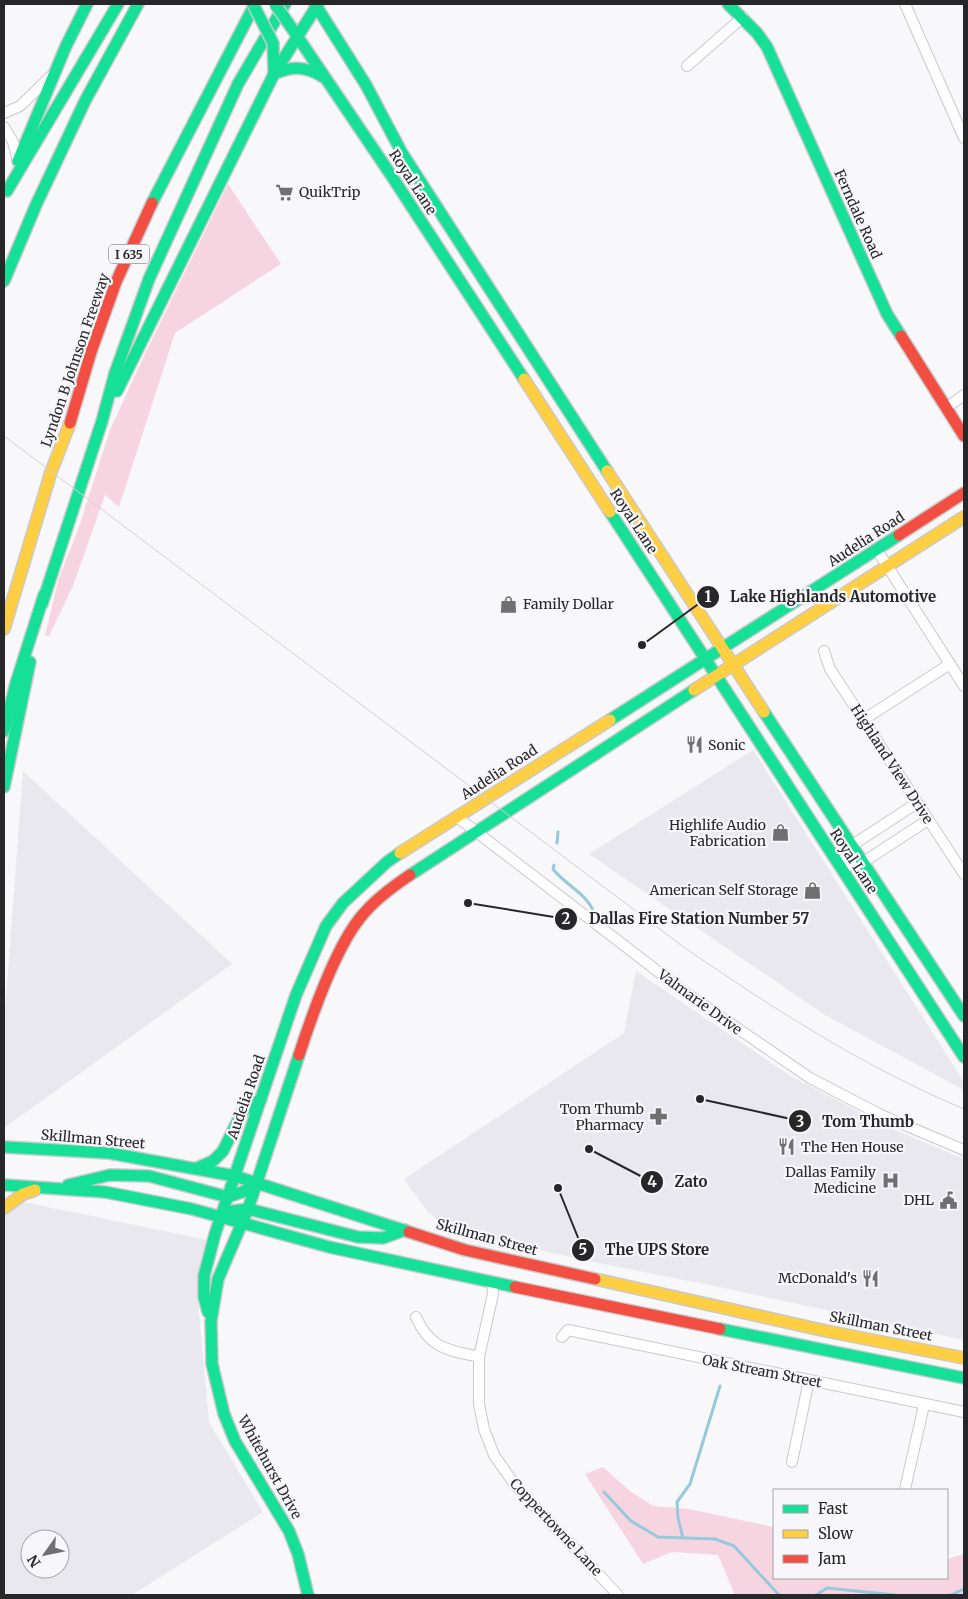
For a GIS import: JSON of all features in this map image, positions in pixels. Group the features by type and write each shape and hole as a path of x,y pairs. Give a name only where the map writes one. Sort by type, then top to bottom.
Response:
{"main road":[{"path":"5,195 55,72 87,4"},
{"path":"5,195 118,4"},
{"path":"4,282 36,205 85,101 138,4"},
{"path":"254,4 272,43 274,74"},
{"name":"Lyndon B Johnson Freeway","path":"4,629 18,575 51,472 68,430 91,352 116,282 160,186 254,4"},
{"name":"Royal Lane","path":"276,4 391,175 964,1057"},
{"path":"4,732 16,682 102,421 115,373 153,271 238,84 284,4"},
{"name":"Ferndale Road","path":"728,4 757,33 773,60 887,314 964,436"},
{"path":"102,421 294,31 316,5"},
{"name":"Royal Lane","path":"316,5 366,85 409,163 733,665 964,1016"},
{"path":"274,74 290,67 303,66 312,69 326,78"},
{"path":"391,175 409,163"},
{"path":"571,453 589,442"},
{"name":"Audelia Road","path":"220,1218 296,996 326,926 343,903 387,862 723,649 964,493"},
{"path":"611,513 627,500"},
{"path":"241,1223 248,1209 309,1025 331,970 358,919 372,904 396,884 964,517"},
{"path":"4,787 44,595"},
{"path":"531,770 542,791"},
{"path":"197,1168 213,1161 223,1151 242,1112 262,1099"},
{"name":"Skillman Street","path":"4,1147 109,1153 235,1176 465,1250 826,1331 964,1358"},
{"path":"58,1188 110,1175 149,1176 228,1197 245,1191 257,1182"},
{"path":"4,1185 105,1192 192,1208 220,1218 329,1247 492,1283 964,1378"},
{"path":"4,1208 23,1194 41,1189"},
{"path":"220,1218 233,1211 248,1209 358,1237 383,1238 405,1230"},
{"name":"Whitehurst Drive","path":"211,1321 204,1297 204,1276 220,1218"},
{"name":"Whitehurst Drive","path":"241,1223 214,1292 211,1321 212,1364 224,1414 235,1441 289,1531 298,1554 308,1595"}],"street":[{"path":"904,4 964,138"},
{"path":"687,66 743,17"},
{"path":"4,112 24,103 55,72"},
{"path":"4,127 13,142 18,161"},
{"path":"946,408 964,395"},
{"path":"877,550 964,686"},
{"name":"Highland View Drive","path":"824,650 830,669 964,874"},
{"path":"863,720 950,664"},
{"path":"840,867 851,846 917,802"},
{"name":"Valmarie Drive","path":"457,817 686,993 810,1078 881,1115 964,1150"},
{"path":"840,867 862,863 928,820"},
{"name":"Coppertowne Lane","path":"492,1283 492,1294 479,1358 479,1404 484,1429 494,1456 515,1485 617,1595"},
{"path":"416,1317 423,1332 433,1343 446,1349 479,1358"},
{"name":"Oak Stream Street","path":"562,1337 568,1330 964,1412"},
{"path":"792,1462 809,1380"},
{"path":"905,1489 924,1405"}],"shaded area":[{"path":"228,184 281,264 175,333 119,507 105,495 73,586 49,636 45,635 59,578 79,527 110,430"},
{"path":"753,750 964,1082 964,1090 825,1015 589,854"},
{"path":"23,771 232,964 4,1128 4,1025"},
{"path":"636,971 789,1075 888,1127 964,1159 964,1340 710,1285 583,1260 449,1229 427,1211 404,1179 624,1033"},
{"path":"4,1198 213,1241 197,1290 209,1422 263,1512 132,1595 4,1595"},
{"path":"603,1467 630,1491 653,1506 689,1509 773,1527 773,1579 948,1579 948,1559 964,1554 964,1595 735,1595 718,1555 672,1552 643,1564 585,1474"}],"waterway":[{"path":"557,843 558,832"},
{"path":"554,865 553,869 587,900 594,913"},
{"path":"683,1538 678,1518 677,1502 690,1484 720,1386"},
{"path":"604,1492 631,1521 658,1537 715,1539 734,1546 779,1595"},
{"path":"816,1595 827,1588 895,1595"},
{"path":"951,1595 964,1589"}],"tram line":[{"path":"4,436 685,948 820,1036 891,1075 964,1109"}],"traffic: fast":[{"path":"18,161 66,46 87,4"},
{"path":"7,191 118,4"},
{"path":"4,281 36,205 85,101 138,4"},
{"path":"253,4 273,43"},
{"path":"152,203 255,4"},
{"path":"275,4 291,27"},
{"path":"42,604 102,421 115,373 149,279 238,84 285,4"},
{"path":"315,4 366,85 402,153 607,471"},
{"path":"117,391 274,74 318,4"},
{"path":"728,4 757,33 767,47 887,314 901,336"},
{"path":"291,27 391,175 524,379"},
{"path":"273,43 274,74 299,68 317,73 323,77"},
{"path":"610,512 964,1057"},
{"path":"610,720 899,535"},
{"path":"4,731 16,683 44,595"},
{"path":"4,787 30,662"},
{"path":"410,875 694,690"},
{"path":"764,712 964,1016"},
{"path":"208,1312 204,1297 204,1276 215,1234 296,995 326,926 343,903 387,862 400,853"},
{"path":"299,1055 248,1209 218,1279 211,1321 212,1364 224,1414 235,1441 289,1531 298,1554 308,1595"},
{"path":"197,1168 213,1161 223,1151 242,1112 261,1099"},
{"path":"4,1147 109,1153 235,1176 409,1232"},
{"path":"68,1185 110,1175 149,1176 228,1197 245,1191 257,1182"},
{"path":"4,1185 105,1192 192,1209 329,1247 515,1287"},
{"path":"220,1217 233,1211 248,1209 358,1237 383,1238 405,1230"},
{"path":"720,1329 964,1378"}],"traffic: slow":[{"path":"524,379 610,512"},
{"path":"4,629 51,472 70,423"},
{"path":"607,471 764,712"},
{"path":"694,690 964,517"},
{"path":"400,853 610,720"},
{"path":"4,1208 23,1194 35,1190"},
{"path":"595,1279 826,1331 964,1358"}],"traffic: jam":[{"path":"70,423 91,352 116,282 152,203"},
{"path":"901,336 964,436"},
{"path":"899,535 964,493"},
{"path":"299,1055 325,983 351,931 365,911 390,889 410,875"},
{"path":"409,1232 465,1250 595,1279"},
{"path":"515,1287 720,1329"}],"place":[{"name":"QuikTrip","path":"285,192"},
{"name":"Family Dollar","path":"509,604"},
{"name":"Lake Highlands Automotive","path":"642,645"},
{"name":"Sonic","path":"694,745"},
{"name":"Highlife Audio Fabrication","path":"780,833"},
{"name":"American Self Storage","path":"812,890"},
{"name":"Dallas Fire Station Number 57","path":"468,903"},
{"name":"Tom Thumb","path":"700,1099"},
{"name":"Tom Thumb Pharmacy","path":"658,1117"},
{"name":"The Hen House","path":"787,1147"},
{"name":"Zato","path":"589,1149"},
{"name":"Dallas Family Medicine","path":"890,1180"},
{"name":"The UPS Store","path":"558,1188"},
{"name":"DHL","path":"948,1200"},
{"name":"McDonald's","path":"871,1278"}]}
